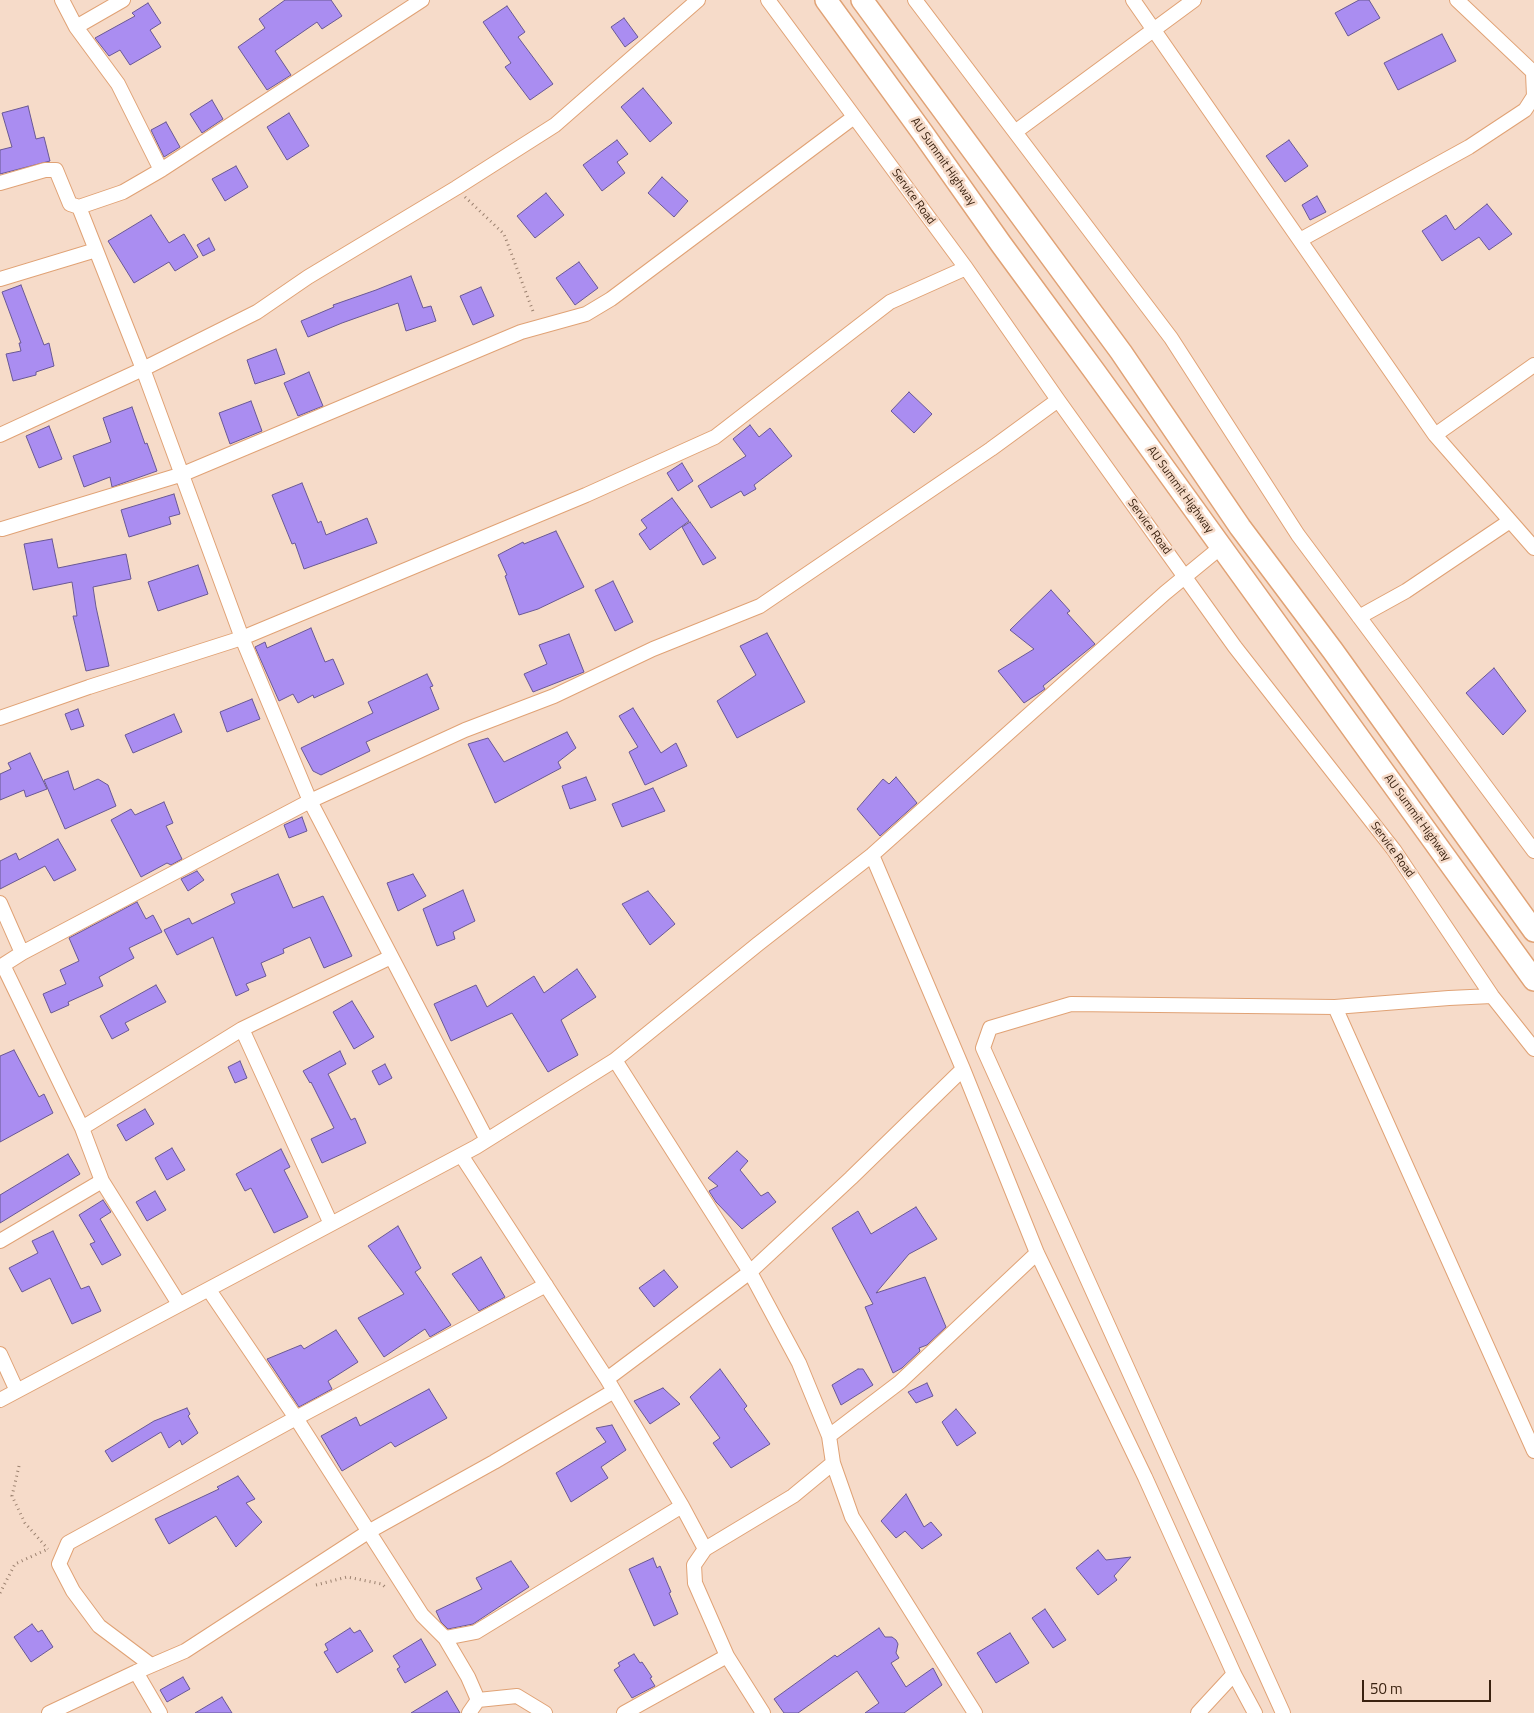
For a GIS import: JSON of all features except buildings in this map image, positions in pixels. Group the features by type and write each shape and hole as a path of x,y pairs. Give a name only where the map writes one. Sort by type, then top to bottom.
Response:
{"main road":[{"name":"AU Summit Highway","path":"826,0 1534,980"},
{"path":"862,0 1121,352 1240,527 1333,651 1534,930"}],"street":[{"path":"62,0 76,27 118,84 161,170"},
{"path":"76,27 122,0"},
{"path":"0,183 45,170 56,170 70,204 79,207 123,192 161,170 422,0"},
{"path":"0,435 144,369 257,312 308,277 456,188 555,124 698,0"},
{"name":"Service Road","path":"768,0 966,268 1058,400 1236,647 1394,850 1492,996 1534,1049"},
{"path":"915,0 1171,338 1298,535 1534,851"},
{"path":"1133,0 1435,435 1534,548"},
{"path":"1015,132 1194,0"},
{"path":"1300,240 1469,147 1525,110 1534,96 1534,73 1457,0"},
{"path":"2,529 182,474 512,336 586,314 611,299 854,117"},
{"path":"79,207 144,369 242,638 310,801 487,1140"},
{"path":"0,279 96,250"},
{"path":"0,718 242,638 586,495 714,436 890,302 966,268"},
{"path":"1435,435 1534,365"},
{"path":"179,1304 102,1181 82,1128 2,966 22,953 310,801 465,730 554,696 653,649 760,606 992,449 1058,400"},
{"path":"1359,617 1406,591 1510,522"},
{"path":"0,1400 461,1155 615,1060 758,944 872,855 1185,577 1222,547"},
{"path":"872,855 963,1069 1037,1253 1145,1477 1234,1674 1255,1713"},
{"path":"0,903 22,953"},
{"path":"82,1128 242,1029 391,957"},
{"path":"1283,1713 983,1048 990,1028 1071,1004 1335,1006 1492,996"},
{"path":"1335,1006 1534,1451"},
{"path":"242,1029 331,1224"},
{"path":"615,1060 750,1272 798,1363 829,1436 833,1463 852,1518 975,1713"},
{"path":"50,1713 185,1651 368,1532 494,1462 611,1385 750,1272 851,1178 963,1069"},
{"path":"461,1155 611,1385 705,1549"},
{"path":"0,1241 102,1181"},
{"path":"829,1436 900,1382 1037,1253"},
{"path":"151,1665 99,1626 73,1591 59,1564 68,1543 296,1418 546,1285"},
{"path":"209,1290 296,1418 422,1615 446,1638 468,1677 478,1700"},
{"path":"0,1354 17,1391"},
{"path":"763,1713 727,1656 695,1583 694,1565 705,1549 793,1496 833,1463"},
{"path":"446,1638 476,1632 682,1506"},
{"path":"624,1713 727,1656"},
{"path":"136,1672 160,1713"},
{"path":"1198,1713 1234,1674"},
{"path":"478,1700 517,1696 545,1713"},
{"path":"470,1713 478,1700"}],"path":[{"path":"456,188 504,234 540,327"},
{"path":"19,1466 12,1496 25,1523 48,1549 62,1557"},
{"path":"0,1593 15,1564 48,1549"},
{"path":"315,1586 347,1577 382,1584 388,1589"}]}
